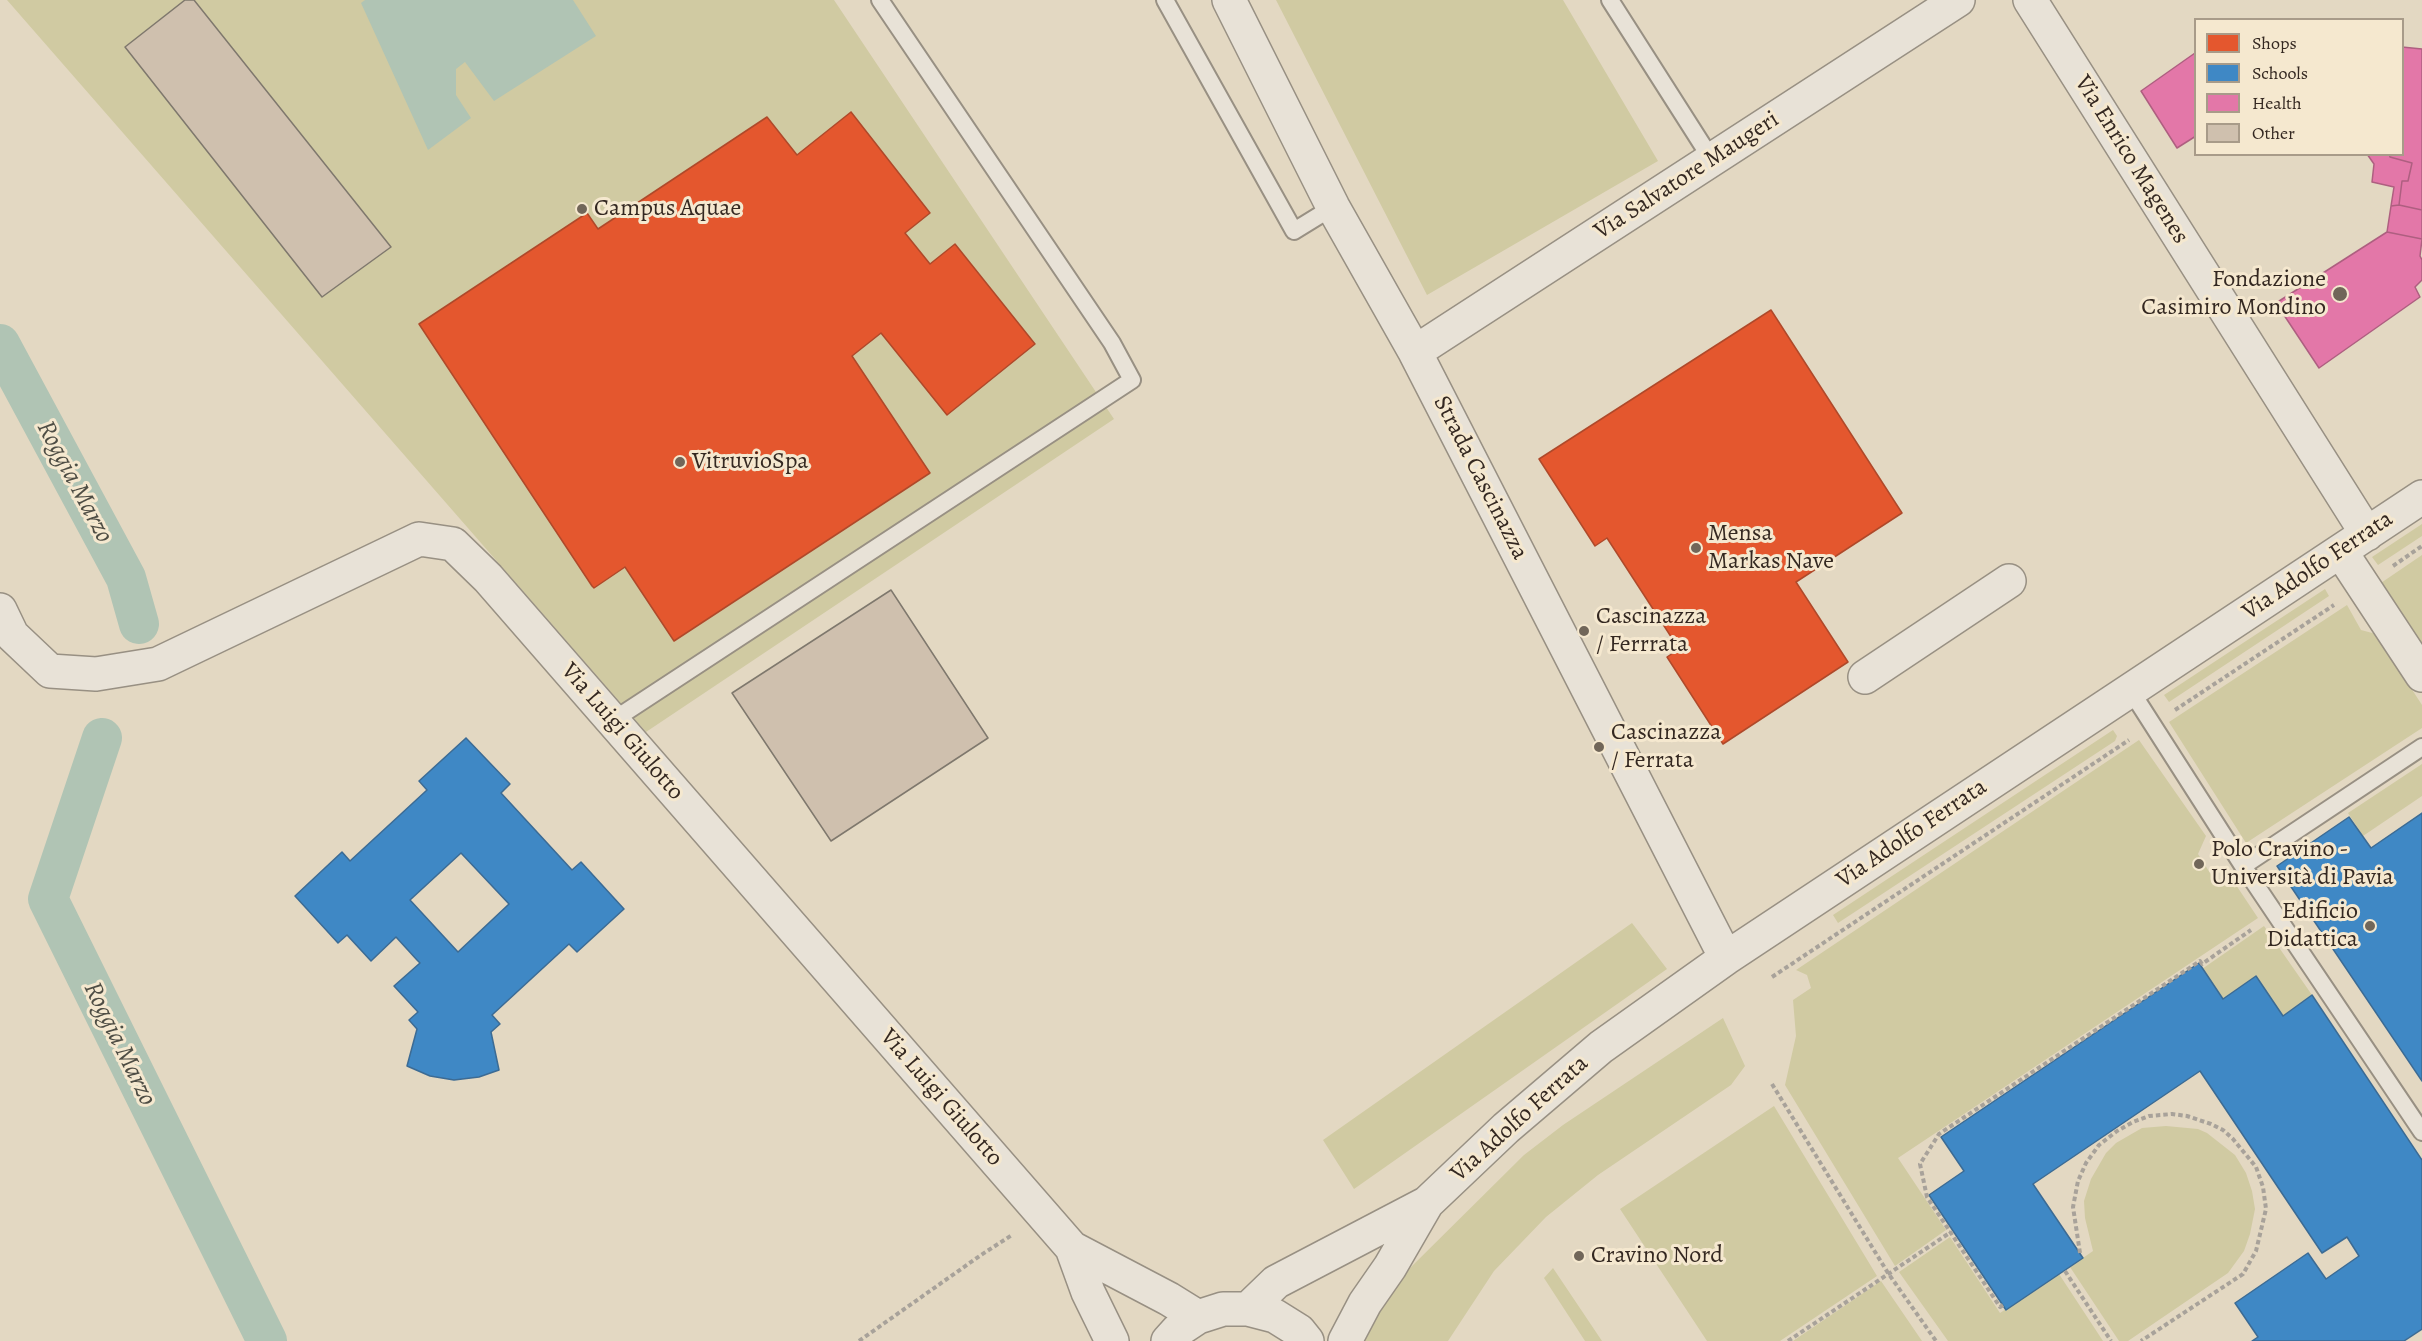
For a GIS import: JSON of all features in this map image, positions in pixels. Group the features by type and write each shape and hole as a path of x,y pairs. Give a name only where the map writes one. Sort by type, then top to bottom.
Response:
{"street":[{"name":"Strada Cascinazza","path":"1229,0 1333,207 1415,352 1726,958"},
{"name":"Via Salvatore Maugeri","path":"1415,352 1959,0"},
{"name":"Via Enrico Magenes","path":"2030,0 2354,543 2363,586 2422,675"},
{"name":"Via Adolfo Ferrata","path":"1248,1309 1275,1282 1427,1203 1506,1128 1601,1047 1726,958 2422,497"},
{"name":"Via Luigi Giulotto","path":"0,610 12,635 50,671 96,674 158,664 419,539 453,544 488,578 1072,1248 1088,1292 1112,1341"},
{"path":"1865,677 2009,581"},
{"name":"Via Adolfo Ferrata","path":"1345,1341 1365,1303 1390,1267 1427,1203"},
{"name":"Via Luigi Giulotto","path":"1072,1248 1169,1299 1198,1317"},
{"path":"1168,1341 1177,1331 1198,1317 1223,1309 1248,1309 1275,1316 1299,1331 1307,1341"}],"lane":[{"path":"612,721 1132,380 1106,334 880,0"},
{"path":"1165,0 1294,231 1333,207"},
{"path":"1610,0 1712,160"},
{"path":"2131,691 2274,914 2422,1132"},
{"path":"2243,866 2422,747"}],"path":[{"path":"1772,977 2422,546"},
{"path":"2003,1305 2000,1307 1927,1197 1920,1164 1939,1134 2190,967 2200,961 2202,964 2274,914"},
{"path":"1772,1084 1888,1273 1936,1341"},
{"path":"2080,1253 2073,1207 2078,1181 2086,1163 2099,1145 2133,1122 2149,1116 2172,1114 2211,1124 2223,1130 2233,1139 2256,1167 2263,1187 2266,1209 2256,1251 2243,1274 2141,1341"},
{"path":"859,1341 981,1255 1044,1215"},
{"path":"1788,1341 1951,1232"},
{"path":"2065,1271 2112,1341"}],"shaded area":[{"name":"Campus Aquae","path":"7,0 834,0 1114,419 646,732"},
{"path":"365,0 573,0 596,36 494,101 465,62 456,69 456,95 471,118 428,150 361,3"},
{"path":"1276,0 1563,0 1658,161 1427,295"},
{"path":"2422,524 2422,536 2378,565 2372,557"},
{"path":"2422,555 2422,660 2375,587"},
{"path":"2325,589 2329,596 2169,702 2164,695"},
{"path":"2347,605 2361,630 2376,634 2422,705 2422,728 2246,843 2169,722"},
{"path":"2113,730 2117,736 2115,741 1838,923 1833,915"},
{"path":"2139,740 2206,836 2198,854 2217,884 2236,885 2258,918 1898,1158 1946,1230 1895,1266 1785,1085 1796,1036 1793,1000 1811,988 1807,975 1796,970"},
{"path":"2422,764 2422,796 2363,836 2348,813"},
{"path":"1632,923 1667,969 1354,1189 1323,1140"},
{"path":"2264,926 2312,995 2283,1016 2256,976 2223,999 2202,969"},
{"path":"1723,1018 1745,1066 1731,1085 1598,1175 1546,1217 1494,1271 1448,1341 1363,1341 1386,1301 1411,1267 1524,1155 1563,1125"},
{"path":"1774,1106 1877,1276 1780,1341 1707,1341 1620,1209"},
{"path":"2166,1126 2198,1129 2207,1133 2235,1155 2246,1173 2252,1191 2255,1209 2250,1234 2244,1251 2228,1273 2128,1341 2119,1341 2070,1267 2093,1251 2085,1218 2084,1201 2091,1179 2106,1153 2116,1143 2142,1128"},
{"path":"1950,1237 2000,1313 2059,1274 2103,1341 1948,1341 1899,1272"},
{"path":"1553,1268 1602,1341 1585,1341 1544,1278"},
{"path":"1881,1281 1922,1341 1793,1341"}],"building: Shops":[{"path":"851,112 930,213 905,233 930,264 955,244 1035,344 947,415 881,333 852,356 930,473 674,641 625,567 594,588 592,586 419,324 587,213 598,229 767,117 797,155"},
{"path":"1771,310 1902,513 1796,582 1848,662 1723,744 1667,657 1679,649 1607,538 1595,546 1539,459"}],"building: Schools":[{"path":"466,738 510,784 501,793 572,870 581,862 624,909 577,952 569,944 492,1015 500,1024 491,1032 499,1070 479,1077 454,1080 430,1076 407,1066 417,1029 409,1020 418,1012 394,986 420,963 396,937 371,961 347,935 338,943 295,896 342,852 350,861 427,790 419,781","holes":["461,853 509,904 458,952 410,900"]},
{"name":"Edificio Didattica","path":"2422,813 2422,1081 2277,866 2349,817 2371,848"},
{"path":"2199,963 2223,999 2256,976 2283,1016 2312,995 2422,1160 2422,1329 2404,1341 2252,1341 2258,1337 2235,1303 2308,1253 2326,1279 2359,1256 2347,1237 2322,1253 2200,1071 2033,1184 2083,1258 2006,1310 1929,1195 1964,1171 1941,1137"}],"building: Health":[{"path":"2404,47 2422,49 2422,210 2399,205 2402,181 2408,181 2412,163 2390,157 2404,156"},
{"path":"2194,54 2194,137 2177,148 2141,91"},
{"path":"2368,156 2390,156 2412,163 2408,181 2402,181 2399,205 2391,206 2394,187 2372,182 2374,164"},
{"path":"2399,205 2422,210 2422,239 2387,232 2391,206"},
{"path":"2387,232 2422,239 2420,256 2422,280 2415,287 2420,297 2319,368 2276,303"}],"building: Other":[{"path":"185,0 194,0 391,247 322,297 125,47"},
{"path":"891,590 988,738 831,841 732,693"}],"waterway":[{"name":"Roggia Marzo","path":"0,344 126,578 139,624"},
{"name":"Roggia Marzo","path":"102,738 48,899 267,1341"}],"place":[{"name":"Campus Aquae","path":"582,209"},
{"name":"Fondazione Casimiro Mondino","path":"2340,294"},
{"name":"VitruvioSpa","path":"680,462"},
{"name":"Mensa Markas Nave","path":"1696,548"},
{"name":"Cascinazza / Ferrrata","path":"1584,631"},
{"name":"Cascinazza / Ferrata","path":"1599,747"},
{"name":"Polo Cravino - Università di Pavia","path":"2199,864"},
{"name":"Edificio Didattica","path":"2370,926"},
{"name":"Cravino Nord","path":"1579,1256"}]}
